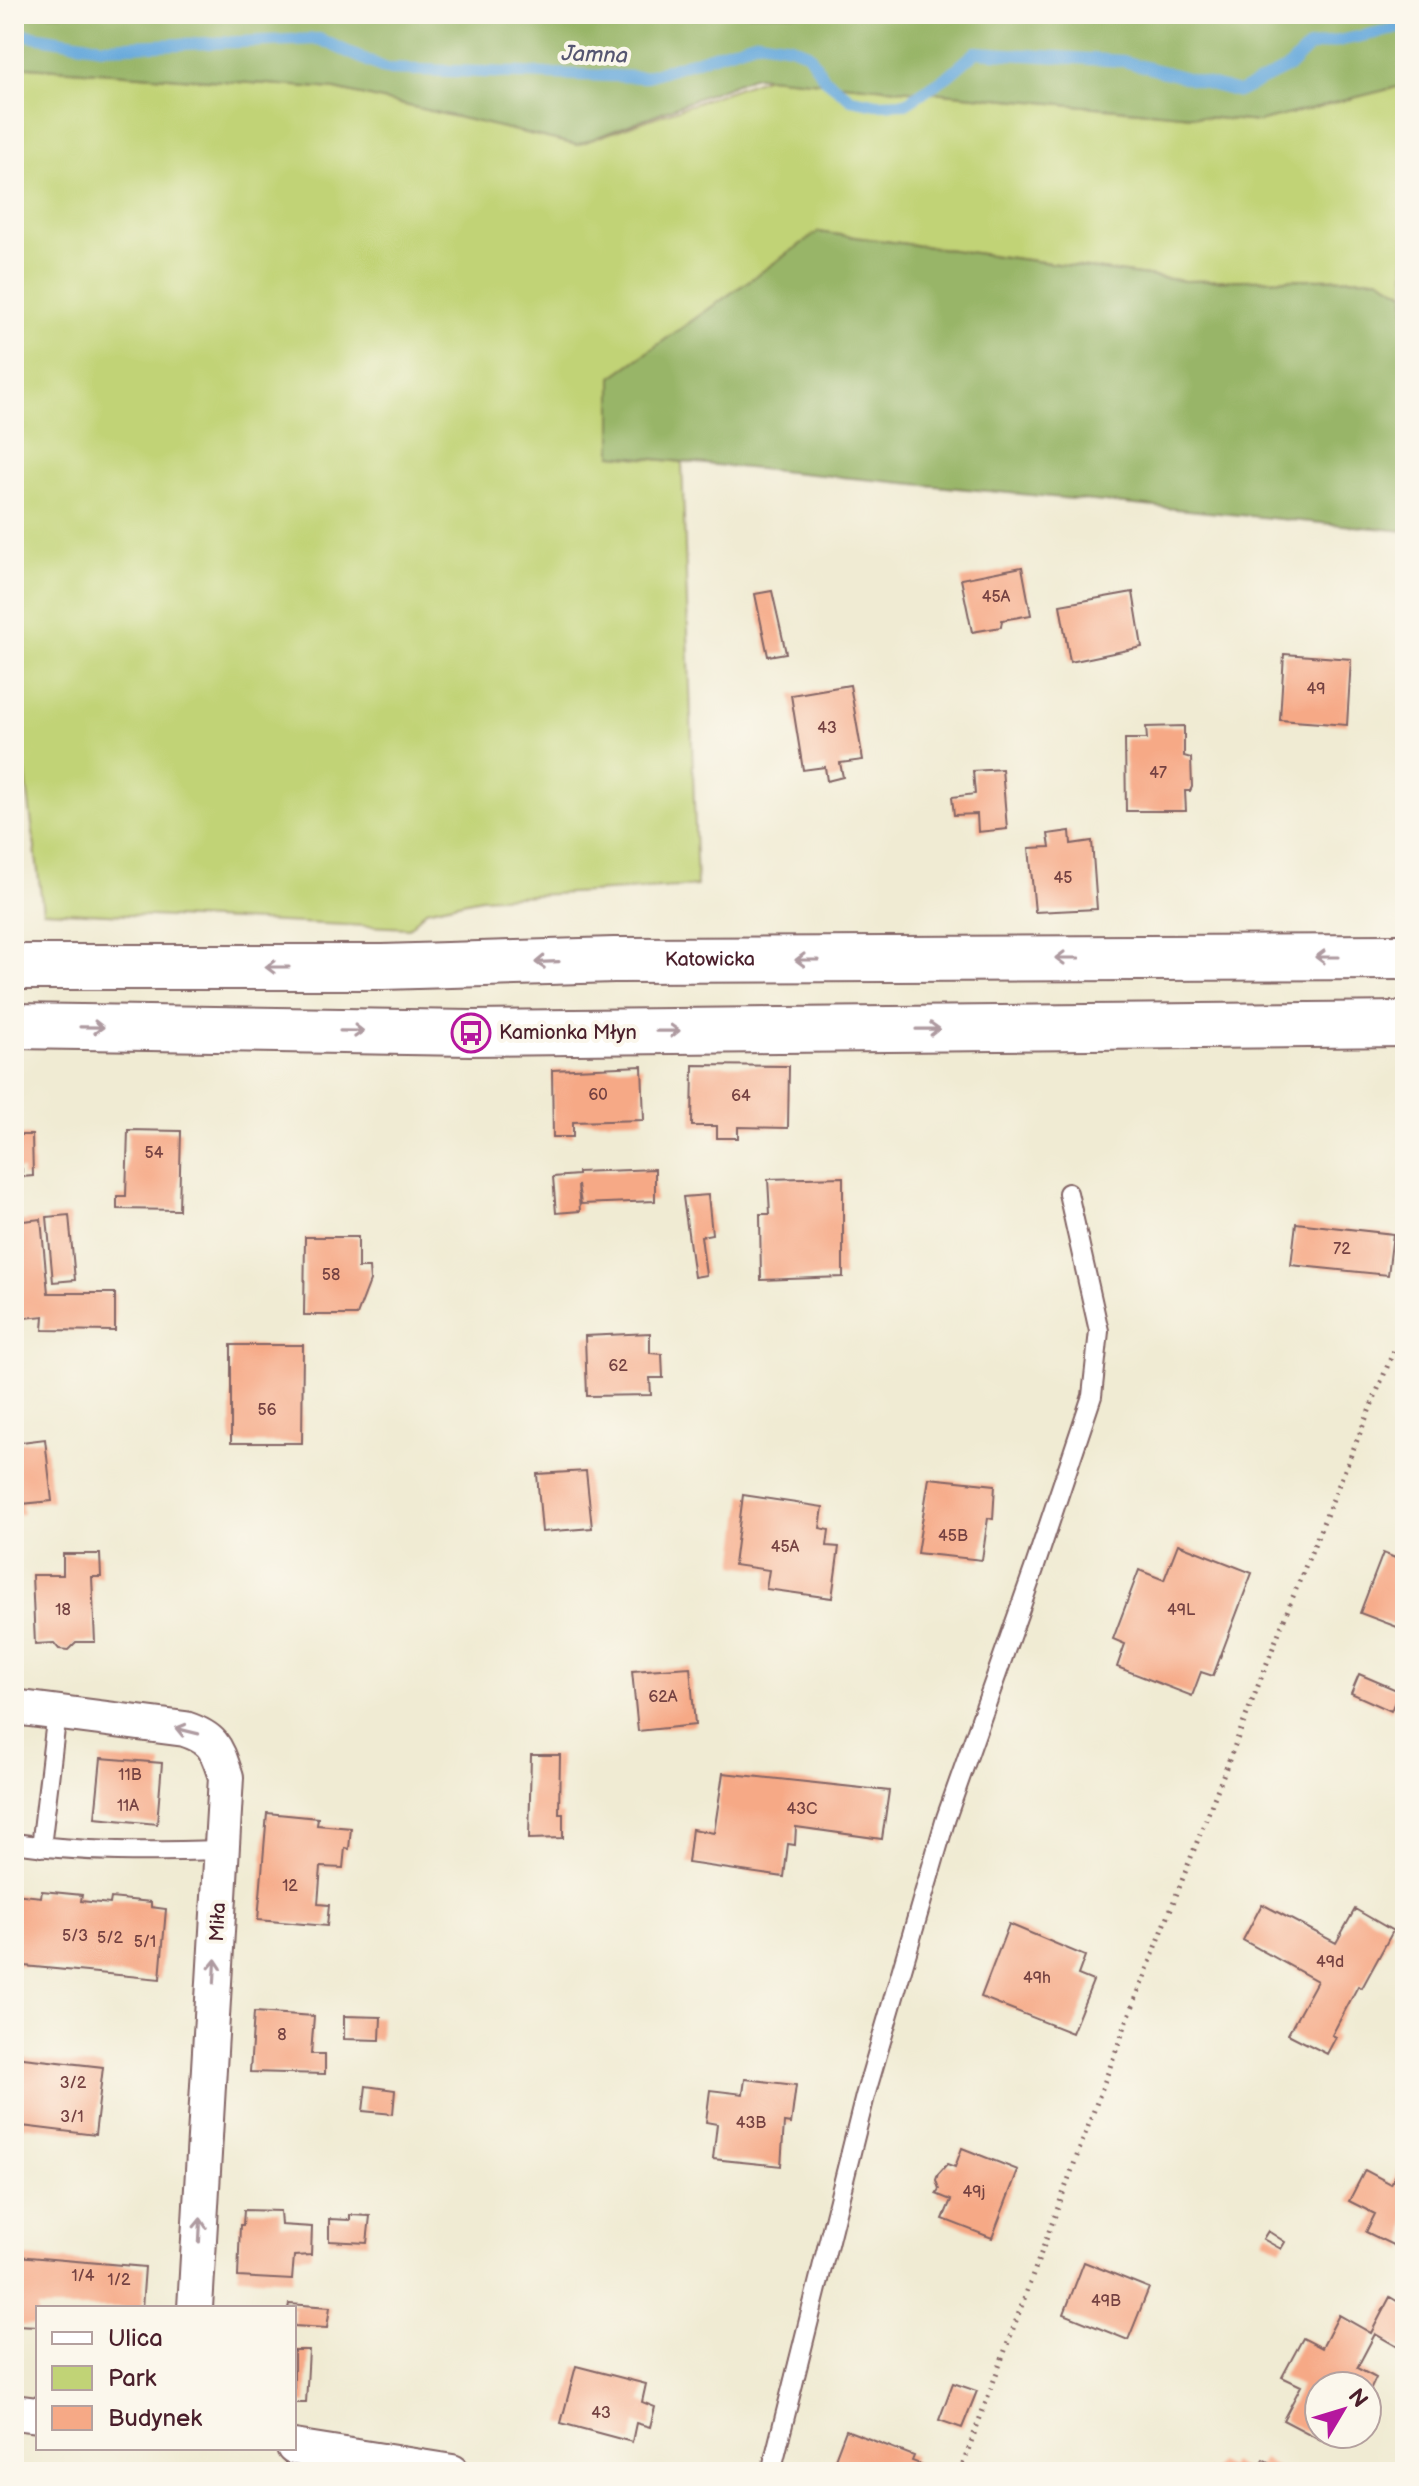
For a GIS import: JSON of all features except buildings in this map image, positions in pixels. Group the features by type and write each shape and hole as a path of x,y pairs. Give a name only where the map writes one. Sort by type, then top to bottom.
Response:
{"main road":[{"name":"Katowicka","path":"14,967 383,967 614,960 1405,957"},
{"path":"14,1026 487,1033 1405,1024"}],"street":[{"name":"Miła","path":"14,1707 185,1729 205,1736 217,1750 226,1777 195,2306"},
{"path":"14,2412 36,2415"},
{"path":"296,2447 452,2472"}],"lane":[{"path":"771,2472 865,2096 946,1818 1092,1396 1099,1331 1068,1193"},
{"path":"41,1847 57,1712"},
{"path":"14,1843 147,1852 222,1850"}],"path":[{"path":"960,2472 1138,1992 1298,1584 1394,1350 1405,1335"}],"green space":[{"path":"14,14 1405,14 1405,85 1258,122 755,76 577,145 335,89 14,66"},
{"path":"14,66 335,89 577,145 768,77 1258,122 1405,85 1405,293 1378,278 1185,281 818,232 612,455 682,462 697,886 481,898 426,910 409,928 43,911 14,684"},
{"path":"818,232 1185,281 1378,278 1405,293 1405,531 612,455 612,377"}],"waterway":[{"name":"Jamna","path":"14,33 102,47 319,39 386,69 644,77 758,41 791,46 808,53 824,78 851,99 877,104 906,103 948,76 976,52 1123,61 1239,92 1289,67 1309,47 1405,27"}],"place":[{"name":"Kamionka Młyn","path":"471,1033"}]}
